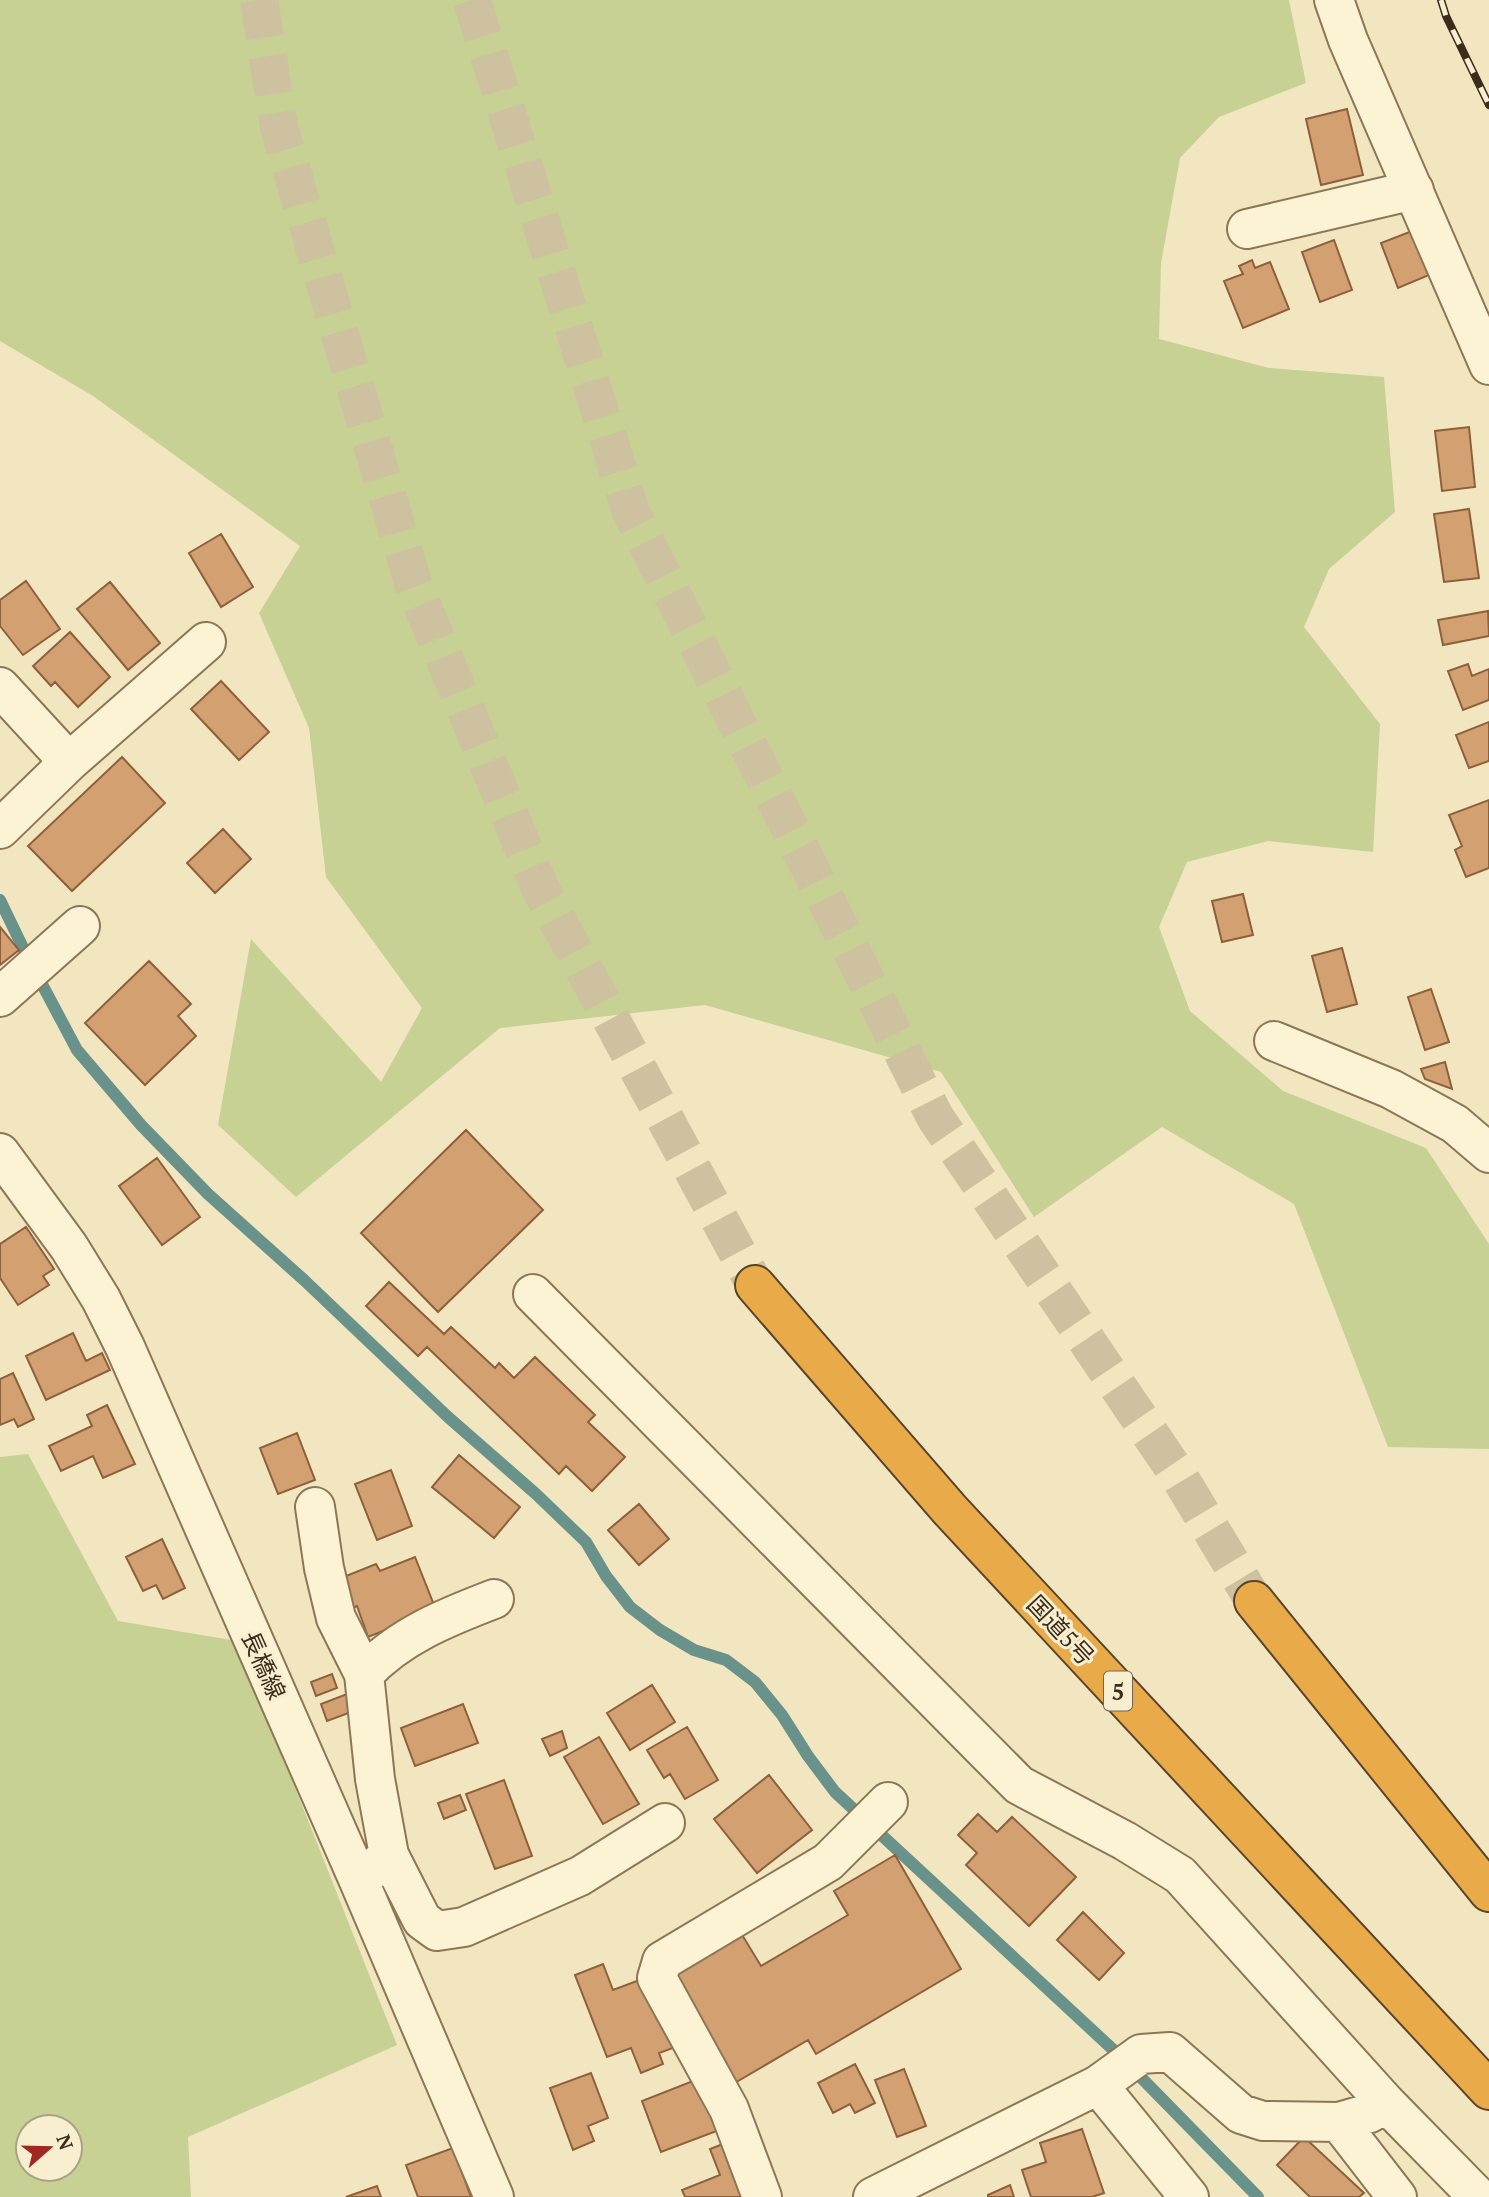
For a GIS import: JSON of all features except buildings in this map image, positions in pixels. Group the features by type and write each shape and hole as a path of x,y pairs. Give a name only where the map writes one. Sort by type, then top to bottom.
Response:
{"highway":[{"name":"国道5号","path":"755,1285 950,1510 1489,2090"},
{"path":"1254,1601 1489,1892"}],"street":[{"path":"1334,0 1348,40 1489,365"},
{"path":"1247,229 1414,190"},
{"path":"0,829 69,762 206,642"},
{"path":"0,687 69,762"},
{"path":"0,997 80,926"},
{"path":"1274,1041 1391,1090 1455,1124 1489,1153"},
{"name":"長橋線","path":"0,1153 69,1247 101,1299 125,1347 494,2197"},
{"path":"533,1294 1019,1785 1125,1841 1180,1875 1386,2103 1478,2197"},
{"path":"315,1507 324,1568 336,1618 365,1674 375,1779 389,1856 422,1920 437,1931 464,1927 580,1876 665,1823"},
{"path":"365,1674 380,1657 440,1620 494,1599"},
{"path":"762,2197 729,2109 657,1978 662,1961 828,1862 888,1802"},
{"path":"359,1881 389,1856"},
{"path":"873,2197 1119,2070 1170,2052 1241,2114 1263,2122 1339,2122 1370,2113 1386,2103"},
{"path":"1119,2070 1189,2197"},
{"path":"1339,2122 1396,2197"}],"green space":[{"path":"0,0 1289,0 1306,83 1219,117 1180,158 1161,263 1159,339 1269,368 1384,377 1395,512 1329,569 1304,627 1380,724 1373,852 1268,841 1187,862 1159,927 1190,1011 1283,1091 1426,1148 1489,1244 1489,1449 1388,1447 1294,1204 1162,1127 1034,1217 941,1072 705,1005 500,1028 296,1197 218,1125 251,939 381,1082 422,1008 326,877 309,728 259,613 300,546 93,396 0,341"},
{"path":"28,1454 118,1621 237,1641 397,2045 188,2137 191,2197 0,2197 0,1457"}],"waterway":[{"path":"0,900 77,1050 141,1125 208,1194 586,1542 606,1576 630,1607 660,1630 694,1650 726,1660 755,1682 782,1715 835,1792 1120,2056 1258,2197"}],"tunnel":[{"path":"259,0 279,127 413,583 540,888 755,1285"},
{"path":"472,0 631,512 935,1117 1180,1478 1254,1601"}],"railway":[{"path":"1441,0 1446,16 1489,105"}]}
